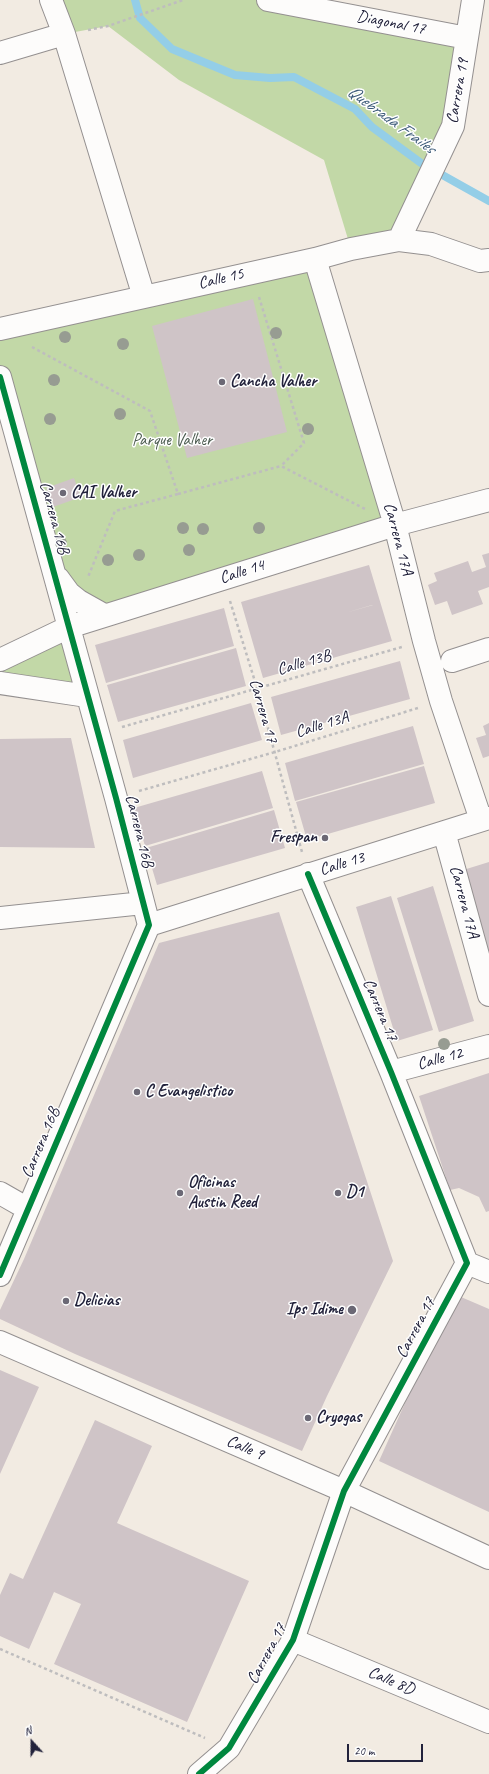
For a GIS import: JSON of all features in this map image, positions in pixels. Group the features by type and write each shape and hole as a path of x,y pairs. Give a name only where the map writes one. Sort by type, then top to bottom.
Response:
{"street":[{"path":"51,0 64,34 144,297"},
{"name":"Diagonal 17","path":"268,0 466,38"},
{"name":"Carrera 19","path":"399,240 453,126 473,0"},
{"path":"0,53 64,34"},
{"name":"Calle 15","path":"0,329 315,259 351,249 399,240 431,244 480,261 489,260"},
{"name":"Carrera 17A","path":"315,259 395,524 424,641 441,701 485,819"},
{"name":"Carrera 16B","path":"0,377 116,798 148,924 0,1276"},
{"name":"Calle 14","path":"0,660 69,626 395,524 489,500"},
{"path":"54,574 69,593 104,616"},
{"path":"452,661 489,649"},
{"path":"0,683 87,696"},
{"name":"Calle 13","path":"148,924 485,819"},
{"name":"Carrera 17A","path":"444,832 489,995"},
{"name":"Carrera 17","path":"199,1774 229,1748 293,1640 344,1491 467,1263 391,1072 308,874"},
{"path":"0,918 143,903"},
{"name":"Calle 12","path":"391,1072 489,1046"},
{"path":"0,1193 28,1209"},
{"path":"467,1263 489,1256"},
{"path":"467,1263 489,1272"},
{"name":"Calle 9","path":"0,1342 344,1491 489,1558"},
{"name":"Calle 8D","path":"293,1640 489,1722"}],"path":[{"path":"108,26 183,0"},
{"path":"79,601 115,511 281,466 304,443 258,296"},
{"path":"31,347 150,411 178,494"},
{"path":"281,466 395,524"},
{"path":"0,1649 229,1748"}],"green space":[{"path":"51,0 268,0 467,38 453,126 399,240 351,249 324,160 179,80 108,26 64,34"},
{"name":"Parque Valher","path":"315,259 395,525 69,626 0,377 0,329"},
{"path":"69,626 87,696 0,683 0,660"}],"building":[{"path":"253,299 287,432 187,458 152,326"},
{"name":"CAI Valher","path":"74,478 81,497 53,507 46,488"},
{"path":"489,553 489,587 478,591 483,604 452,615 447,601 435,605 428,585 437,581 434,573 468,561 472,572 486,567 482,555"},
{"path":"369,565 392,641 263,678 241,602"},
{"path":"224,608 234,646 106,683 95,645"},
{"path":"236,648 246,686 118,722 107,685"},
{"path":"400,661 410,699 281,735 271,697"},
{"path":"251,703 262,740 133,778 123,740"},
{"path":"489,723 489,756 483,758 476,738 486,735 483,726"},
{"path":"413,726 424,764 295,801 285,763"},
{"path":"71,738 95,848 0,847 0,739"},
{"path":"424,766 435,803 307,840 296,802"},
{"path":"262,771 273,808 145,846 134,808"},
{"path":"274,810 285,848 157,885 146,848"},
{"path":"489,862 489,963 460,871"},
{"path":"433,886 474,1021 439,1032 397,898"},
{"path":"391,896 433,1030 397,1041 356,907"},
{"name":"Oficinas Austin Reed","path":"279,912 393,1261 327,1396 302,1451 75,1354 0,1319 0,1310 24,1259 159,943"},
{"path":"489,1073 489,1211 486,1212 479,1197 459,1188 450,1190 419,1096"},
{"path":"454,1294 489,1309 489,1512 379,1461"},
{"path":"0,1370 39,1387 0,1474"},
{"path":"95,1420 152,1446 117,1523 249,1581 187,1722 54,1664 81,1604 54,1592 29,1649 0,1636 0,1595 10,1573 23,1579"}],"waterway":[{"name":"Quebrada Frailes","path":"135,0 140,18 172,49 235,75 270,78 294,77 355,109 372,127 421,163 489,201"}],"cycle path":[{"path":"0,377 116,798 149,925 0,1275"},
{"path":"199,1774 229,1748 293,1640 344,1491 467,1263 391,1072 308,874"}],"place":[{"name":"Cancha Valher","path":"222,382"},
{"name":"CAI Valher","path":"63,493"},
{"name":"Frespan","path":"325,838"},
{"name":"C Evangelistico","path":"137,1092"},
{"name":"Oficinas Austin Reed","path":"180,1193"},
{"name":"D1","path":"338,1193"},
{"name":"Delicias","path":"66,1301"},
{"name":"Ips Idime","path":"352,1310"},
{"name":"Cryogas","path":"308,1418"}]}
